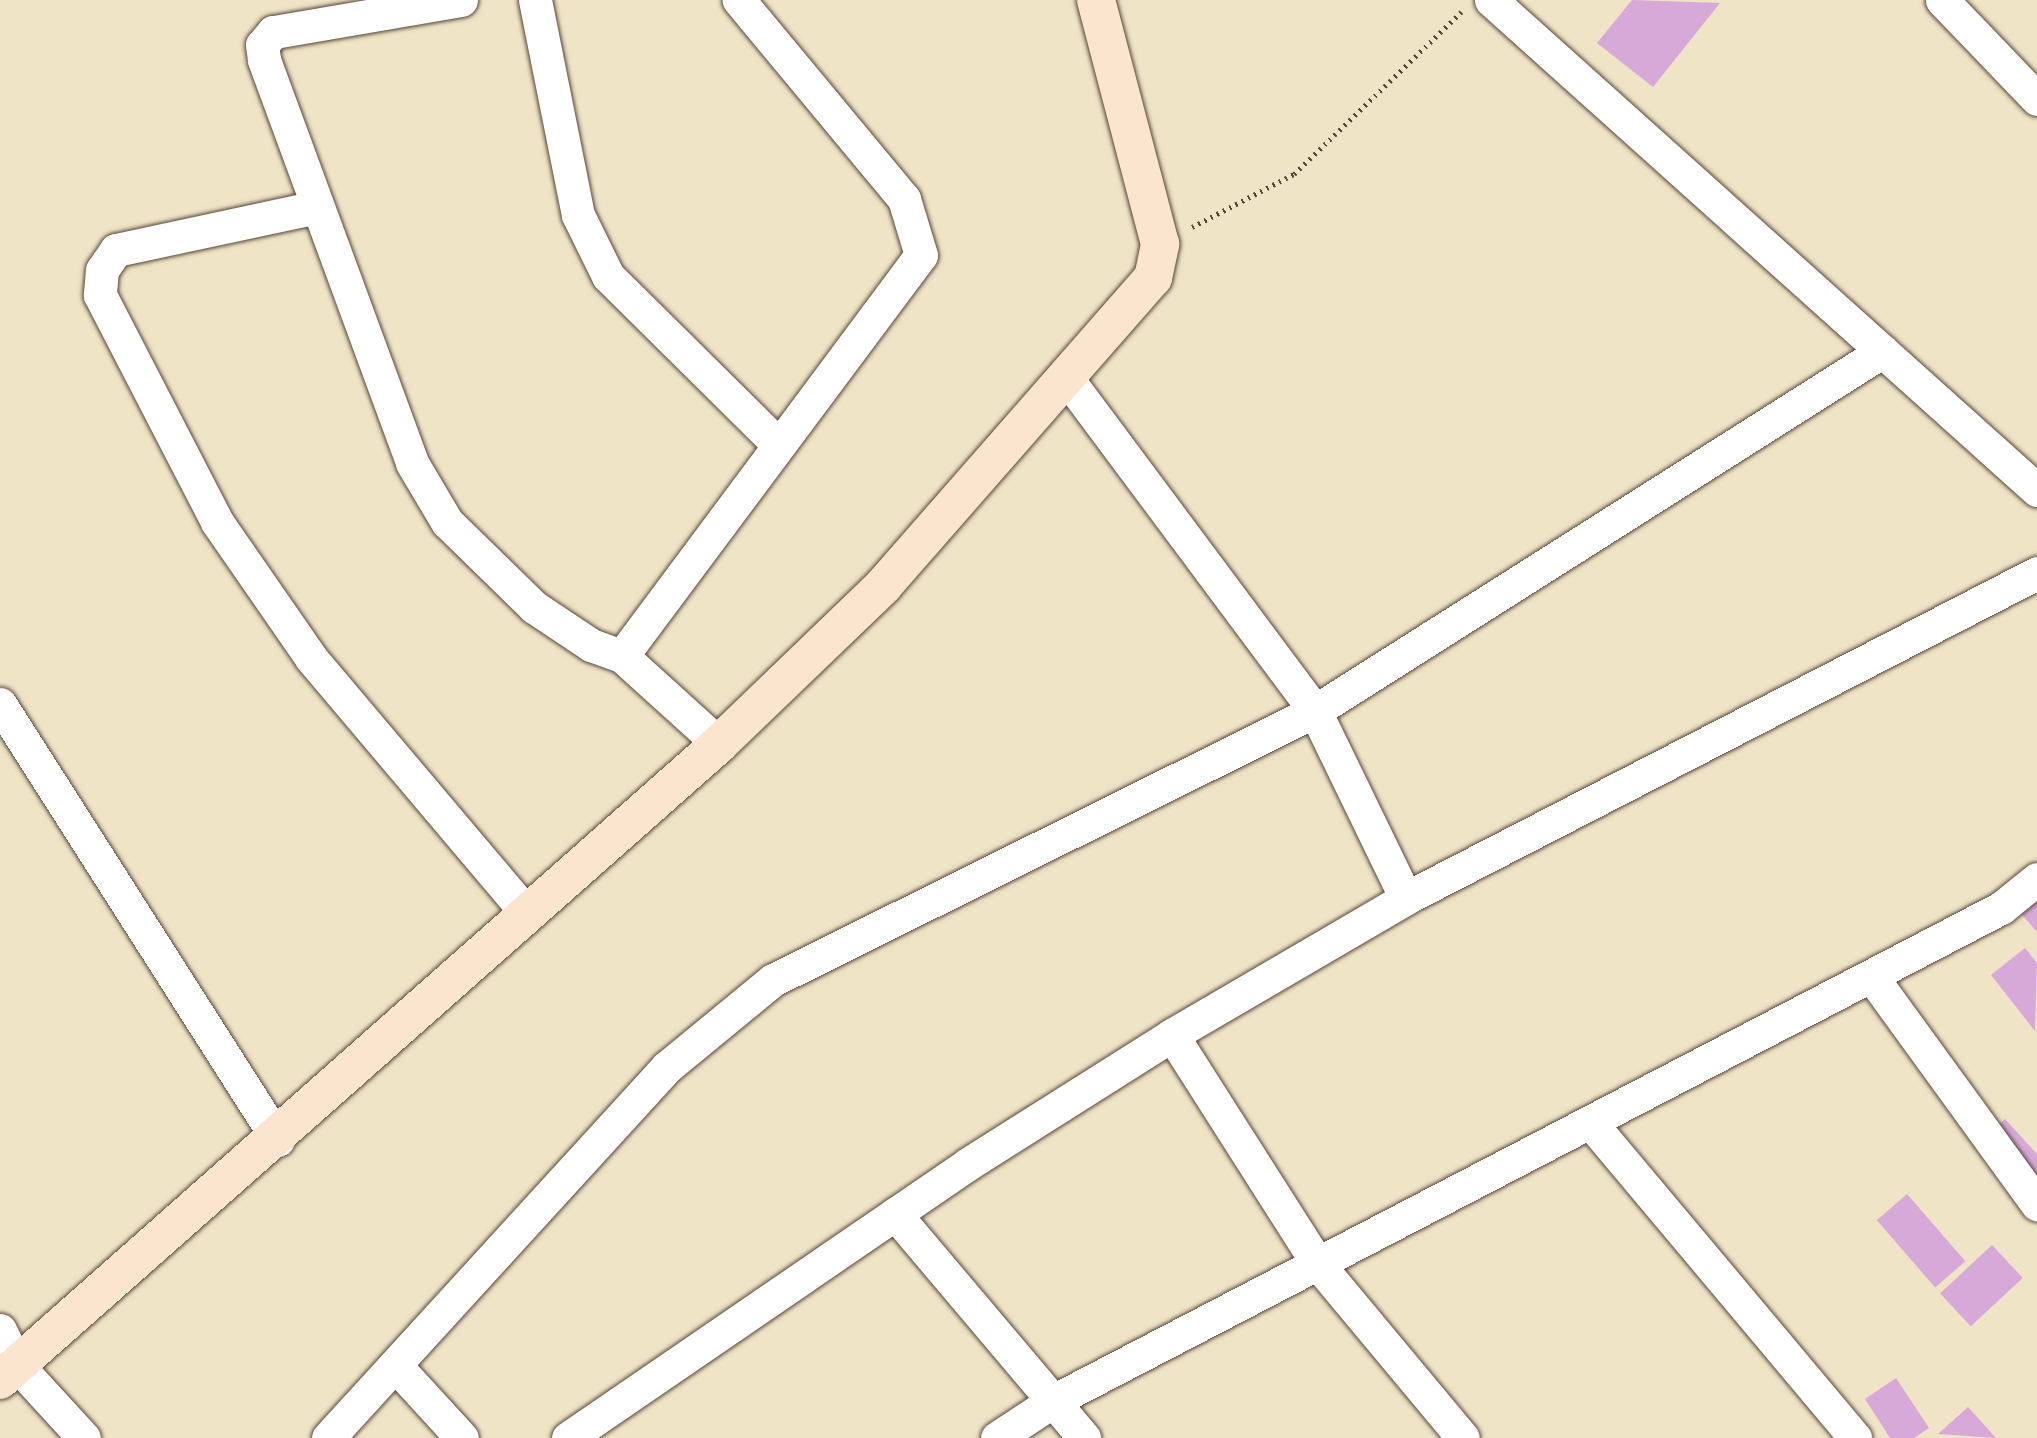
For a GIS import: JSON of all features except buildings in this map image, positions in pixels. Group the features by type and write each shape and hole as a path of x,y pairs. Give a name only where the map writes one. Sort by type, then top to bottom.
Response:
{"main road":[{"path":"9,1372 278,1140 526,912 719,744 883,586 1153,278 1160,244 1096,0"}],"street":[{"path":"461,0 273,32 262,45 317,206 412,463 447,522 534,607 591,645 622,656 719,744"},
{"path":"535,0 578,215 608,276 777,443"},
{"path":"622,656 777,443 921,255 904,199 739,0"},
{"path":"1942,0 2037,99"},
{"path":"1478,5 1883,351 2037,490"},
{"path":"317,206 116,250 102,270 100,295 217,522 312,658 526,912"},
{"path":"328,1438 667,1067 773,980 1315,711 1883,351"},
{"path":"1066,377 1315,711 1406,898"},
{"path":"568,1438 895,1214 1172,1035 1406,898 2037,573"},
{"path":"0,704 278,1140"},
{"path":"997,1438 1054,1401 2001,908 2037,879"},
{"path":"1872,977 2037,1204"},
{"path":"1172,1035 1318,1264 1463,1438"},
{"path":"1591,1123 1855,1438"},
{"path":"895,1214 1084,1438"},
{"path":"0,1330 9,1372 84,1438"},
{"path":"395,1365 462,1438"}],"path":[{"path":"1160,244 1294,174 1478,5"}]}
